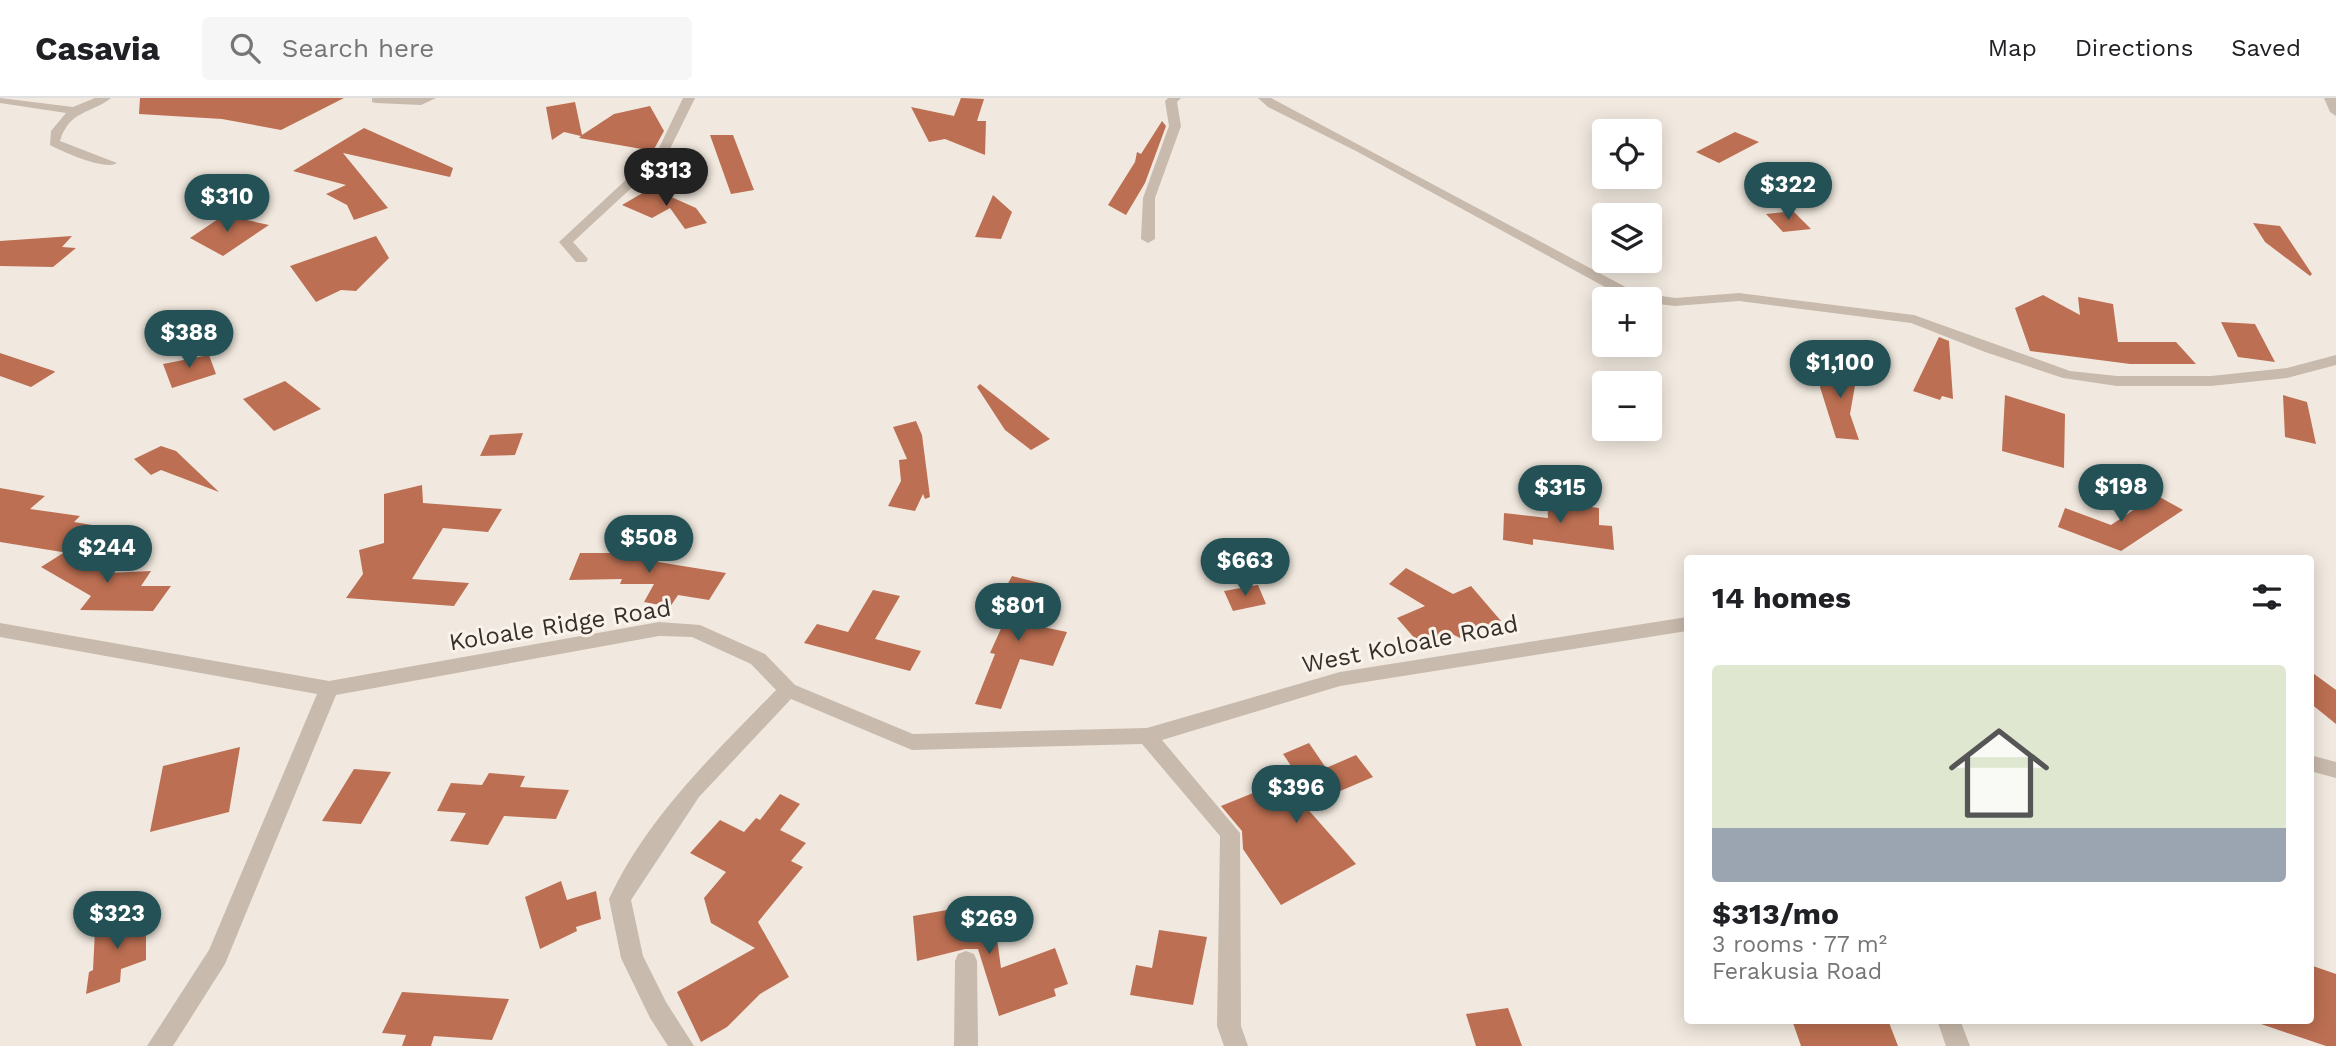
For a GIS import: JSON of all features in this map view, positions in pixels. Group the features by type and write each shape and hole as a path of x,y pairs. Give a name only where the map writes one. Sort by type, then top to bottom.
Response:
{"street":[{"path":"105,98 74,111 57,131 54,142 68,150 111,163"},
{"path":"376,100 421,102 430,98"},
{"path":"581,259 566,242 663,152 689,98"},
{"path":"1148,239 1149,198 1175,125 1171,101 1175,98"},
{"path":"1264,98 1272,105 1360,148 1631,296 1675,302 1740,297 1914,319 2068,376 2117,381 2211,381 2287,373 2336,360"},
{"path":"2330,98 2336,112"},
{"path":"0,100 74,111"},
{"name":"West Koloale Road","path":"1147,736 1340,679 1684,624"},
{"name":"Koloale Ridge Road","path":"0,630 329,689 659,629 694,630 758,660 788,690 912,742 1147,736"},
{"path":"159,1046 216,957 329,689"},
{"path":"682,1046 658,1010 632,958 620,900 653,844 692,791 788,690"},
{"path":"1147,736 1230,833 1228,1026 1236,1046"},
{"path":"2314,764 2336,770"},
{"path":"966,961 966,1046"},
{"path":"1950,1024 1958,1046"}],"building":[{"path":"140,98 344,98 281,130 222,119 139,114"},
{"path":"961,98 984,99 977,121 986,121 985,155 945,139 929,142 911,107 954,116"},
{"path":"575,102 582,135 614,114 650,106 664,131 653,151 579,138 581,136 564,132 552,140 546,107"},
{"path":"1162,121 1166,126 1145,183 1126,215 1108,205 1135,162 1137,152 1141,154"},
{"path":"364,128 453,168 450,177 343,153 388,208 354,220 347,205 326,194 346,185 293,171"},
{"path":"1735,132 1759,142 1719,163 1696,152"},
{"path":"710,135 733,135 754,190 731,194"},
{"path":"651,188 696,208 707,223 685,229 670,208 652,218 622,205"},
{"path":"993,195 1012,212 1001,239 975,237"},
{"path":"1793,211 1811,229 1783,232 1766,214"},
{"path":"224,215 269,225 223,256 190,238"},
{"path":"2253,223 2280,226 2312,274 2310,276 2265,242"},
{"path":"72,236 62,247 76,248 53,267 0,266 0,241"},
{"path":"376,236 389,258 356,291 341,290 316,302 290,266"},
{"path":"2043,295 2080,315 2078,297 2113,304 2118,342 2176,342 2196,364 2130,364 2030,351 2015,308"},
{"path":"2221,322 2255,324 2275,362 2238,357"},
{"path":"1939,337 1949,341 1953,399 1942,396 1940,400 1913,391"},
{"path":"0,353 55,372 31,387 0,376"},
{"path":"209,355 216,374 172,388 163,364"},
{"path":"1824,365 1857,374 1850,414 1859,440 1836,438 1820,387"},
{"path":"285,381 321,409 274,431 243,399"},
{"path":"980,384 1050,439 1031,450 1005,430 977,387"},
{"path":"2005,395 2065,414 2064,468 2002,451"},
{"path":"2283,395 2307,402 2316,444 2285,437"},
{"path":"916,421 922,435 930,497 925,499 923,494 915,511 888,506 901,481 899,460 907,459 893,427"},
{"path":"523,433 515,455 480,456 490,435"},
{"path":"161,446 176,451 219,492 161,470 151,475 134,459"},
{"path":"422,485 423,503 502,509 488,532 443,528 412,579 469,583 454,606 346,598 363,574 359,550 384,543 384,494"},
{"path":"0,488 45,496 30,509 80,516 74,522 92,525 62,552 0,542"},
{"path":"1547,491 1574,494 1575,505 1599,508 1599,525 1612,526 1614,550 1533,539 1533,545 1503,540 1504,513 1548,518"},
{"path":"2156,495 2183,510 2121,551 2058,527 2065,508 2111,525"},
{"path":"68,550 109,573 151,571 141,586 171,586 153,611 80,610 91,596 41,567"},
{"path":"580,553 661,553 658,562 726,573 709,600 678,595 670,607 644,602 654,584 620,584 622,579 569,580"},
{"path":"1406,568 1453,594 1471,586 1501,621 1460,638 1452,634 1423,648 1397,618 1425,606 1389,584"},
{"path":"1012,576 1044,584 1024,623 1067,632 1053,666 1020,659 1001,709 975,704 995,654 990,653 1013,602 1000,598"},
{"path":"1258,585 1266,604 1233,611 1224,591"},
{"path":"873,590 900,596 875,639 921,651 910,671 804,643 817,624 848,632"},
{"path":"2314,674 2336,690 2336,724 2314,706"},
{"path":"1309,743 1326,768 1356,755 1373,777 1305,806 1356,864 1281,905 1243,849 1242,831 1221,806 1258,791 1261,796 1300,779 1283,754"},
{"path":"240,747 229,812 150,832 163,766"},
{"path":"354,769 391,772 361,824 322,821"},
{"path":"489,773 525,776 520,787 569,790 556,819 504,816 488,845 450,841 466,813 437,811 451,783 482,785"},
{"path":"780,794 800,804 780,830 806,843 791,861 803,867 758,922 789,977 760,994 727,1027 701,1042 677,992 755,948 711,923 704,898 726,872 690,853 720,820 744,832 756,818 760,820"},
{"path":"561,881 567,900 596,891 601,919 576,927 577,931 540,949 525,897"},
{"path":"992,902 1001,968 1055,948 1068,984 1054,989 1056,996 999,1016 978,949 965,949 917,961 913,916"},
{"path":"146,911 146,960 121,969 120,982 86,994 89,972 93,970 95,930"},
{"path":"1159,930 1207,937 1193,1005 1130,995 1136,965 1152,968"},
{"path":"2314,966 2336,974 2336,1046 2326,1046 2261,1024 2314,1024"},
{"path":"402,992 509,999 492,1040 434,1036 431,1046 402,1046 406,1035 382,1033"},
{"path":"1508,1008 1522,1046 1476,1046 1466,1014"},
{"path":"1793,1024 1890,1024 1898,1046 1801,1046"}]}
